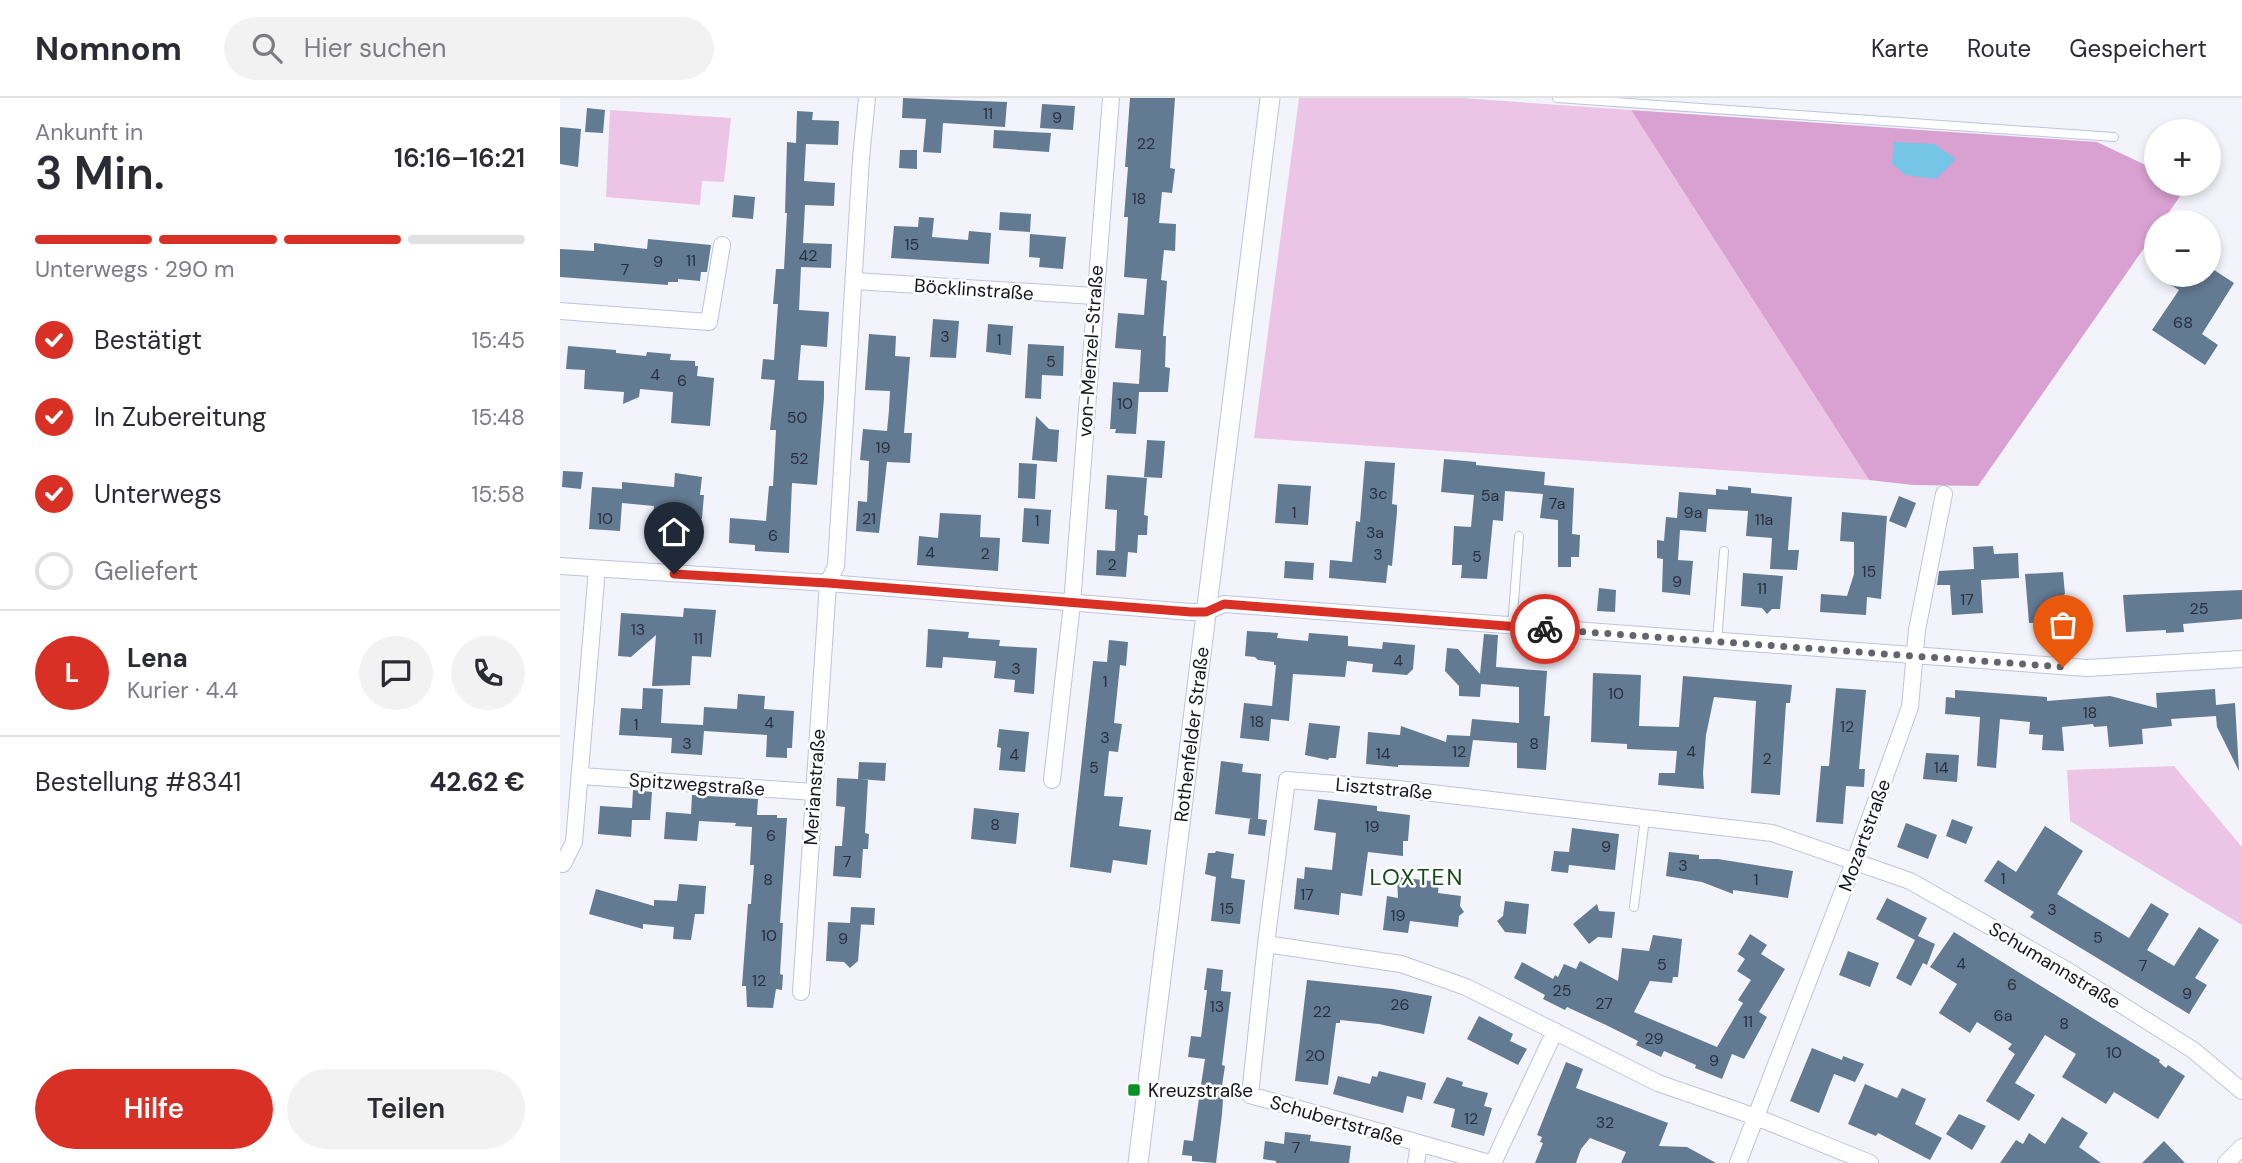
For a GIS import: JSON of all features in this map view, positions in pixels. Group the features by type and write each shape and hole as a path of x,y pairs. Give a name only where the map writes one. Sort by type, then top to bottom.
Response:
{"street":[{"path":"828,583 836,566 867,98"},
{"name":"von-Menzel-Straße","path":"1052,780 1072,604 1111,98"},
{"name":"Rothenfelder Straße","path":"1138,1163 1270,98"},
{"path":"560,311 709,322 722,245"},
{"name":"Böcklinstraße","path":"855,281 1094,296"},
{"name":"Mozartstraße","path":"1738,1163 1855,860 1910,707 1917,630 1944,494"},
{"path":"560,566 1206,612 1224,604 2087,668 2242,659"},
{"path":"563,864 574,842 597,569"},
{"name":"Merianstraße","path":"802,992 828,583"},
{"name":"Spitzwegstraße","path":"581,776 814,792"},
{"name":"Lisztstraße","path":"1266,944 1287,780 1398,789 1772,832 1855,860"},
{"name":"Schumannstraße","path":"1855,860 1910,881 2065,969 2193,1050 2242,1091"},
{"path":"1266,944 1401,964 1466,987 1658,1083 1756,1117 1870,1163"},
{"name":"Schubertstraße","path":"1266,944 1250,1095 1491,1163 1555,1031"},
{"name":"Schubertstraße","path":"1416,1163 1419,1143"},
{"path":"2226,1163 2242,1147"}],"lane":[{"path":"1557,98 2113,137"},
{"path":"1512,627 1519,536"},
{"path":"1717,642 1724,551"},
{"path":"1634,907 1645,818"}],"shaded area":[{"path":"1299,98 1461,98 1631,110 1869,480 1254,438"},
{"path":"610,110 731,118 724,182 702,181 700,205 606,197"},
{"path":"1631,110 2097,142 2144,164 2144,196 2180,196 2170,210 2144,210 2144,248 1978,486 1913,485 1869,480"},
{"path":"2174,766 2242,847 2242,925 2070,821 2067,770"}],"water":[{"path":"1894,142 1934,144 1956,159 1936,179 1905,175 1892,164"}],"building":[{"path":"903,98 1007,102 1005,127 943,123 941,153 923,152 926,119 902,118"},
{"path":"1130,98 1175,98 1170,168 1175,169 1172,193 1162,192 1159,223 1176,224 1175,251 1164,250 1161,280 1167,281 1163,336 1166,336 1165,367 1170,368 1168,392 1139,392 1136,434 1115,433 1116,429 1110,429 1113,382 1139,384 1141,350 1115,348 1118,313 1144,315 1147,279 1124,277 1128,217 1124,217 1128,167 1125,167"},
{"path":"1042,104 1075,106 1073,130 1040,128"},
{"path":"587,108 605,110 603,133 585,132"},
{"path":"797,111 813,112 812,120 839,121 838,145 806,144 804,181 835,183 834,206 805,205 803,243 832,244 831,268 801,267 799,310 829,312 827,347 801,345 798,380 824,381 824,398 817,485 792,483 789,553 755,551 755,545 729,543 730,518 766,521 769,486 773,486 776,430 770,430 775,380 761,379 763,359 774,360 778,304 773,304 776,269 784,269 787,142 796,143"},
{"path":"560,127 581,129 578,167 560,164"},
{"path":"994,130 1051,133 1049,152 993,148"},
{"path":"900,150 917,150 917,169 899,168"},
{"path":"734,195 755,197 753,219 732,217"},
{"path":"1000,212 1031,214 1030,232 999,230"},
{"path":"919,217 934,218 932,237 968,240 969,231 991,233 989,264 891,258 894,226 918,227"},
{"path":"1030,234 1066,237 1063,269 1039,267 1040,258 1029,257"},
{"path":"648,239 711,245 707,272 701,272 700,281 678,279 678,282 668,282 668,285 560,277 560,249 594,251 594,243 647,249"},
{"path":"2221,274 2234,283 2202,334 2218,345 2205,365 2152,330 2179,290 2174,287 2221,287"},
{"path":"933,319 959,321 956,358 930,357"},
{"path":"988,324 1013,326 1011,355 986,352"},
{"path":"869,334 896,336 895,356 910,357 904,433 912,433 910,463 887,462 879,533 856,531 858,501 867,502 869,461 860,460 863,429 887,431 889,410 890,391 865,390"},
{"path":"1028,344 1064,346 1063,376 1042,375 1041,399 1025,398"},
{"path":"568,346 616,350 616,353 646,356 647,352 671,354 670,360 695,361 695,366 698,366 697,376 714,378 710,426 671,423 673,392 640,389 639,397 623,404 624,392 584,389 585,370 566,369"},
{"path":"1036,416 1049,429 1059,430 1057,462 1032,460"},
{"path":"1147,440 1165,441 1162,478 1144,477"},
{"path":"1444,459 1545,472 1544,485 1574,488 1572,534 1580,535 1579,557 1571,557 1571,567 1558,567 1558,520 1540,518 1543,494 1505,491 1503,521 1493,520 1487,579 1461,578 1462,565 1452,565 1454,526 1471,527 1474,495 1441,492"},
{"path":"1365,461 1395,463 1392,504 1397,505 1397,512 1392,566 1388,565 1386,583 1329,578 1330,560 1352,562 1356,521 1360,522"},
{"path":"1019,463 1037,464 1035,499 1018,498"},
{"path":"563,471 583,472 581,489 562,487"},
{"path":"675,473 702,477 700,495 704,495 702,519 683,517 681,545 651,543 654,506 622,503 620,531 589,529 592,487 622,489 622,482 674,487"},
{"path":"1107,475 1147,478 1144,515 1148,516 1147,535 1138,535 1137,553 1128,552 1126,577 1096,575 1097,550 1115,551 1117,510 1105,509"},
{"path":"1278,484 1311,486 1308,525 1275,523"},
{"path":"1728,486 1751,488 1751,493 1792,497 1788,550 1799,550 1797,570 1770,569 1772,538 1746,536 1748,511 1708,509 1706,532 1680,530 1678,560 1693,561 1690,595 1662,592 1663,559 1657,558 1657,540 1664,541 1666,517 1677,518 1679,492 1716,495 1716,489 1728,490"},
{"path":"1899,496 1916,503 1906,528 1889,521"},
{"path":"1024,508 1051,510 1049,544 1022,542"},
{"path":"1842,512 1887,516 1881,599 1867,597 1866,615 1820,612 1821,594 1847,596 1854,574 1854,542 1840,541"},
{"path":"940,513 981,515 980,537 1000,538 998,571 917,565 919,536 938,538"},
{"path":"1993,546 1994,554 2018,553 2019,578 1981,580 1983,613 1952,615 1950,585 1937,585 1939,571 1974,569 1973,547"},
{"path":"1285,561 1314,563 1313,580 1284,578"},
{"path":"2063,572 2065,594 2051,602 2052,622 2029,623 2025,574"},
{"path":"1743,573 1783,576 1780,609 1772,609 1767,614 1762,608 1741,606"},
{"path":"1599,588 1616,590 1615,612 1597,611"},
{"path":"2242,590 2242,619 2183,624 2184,632 2126,632 2123,595"},
{"path":"684,608 716,610 711,657 692,656 690,685 652,686 656,635 631,657 618,656 621,613 683,617"},
{"path":"928,629 969,632 968,638 1000,640 999,646 1037,648 1034,694 1014,692 1015,680 994,678 996,661 943,657 942,668 926,667"},
{"path":"1247,631 1278,633 1277,638 1308,641 1309,633 1348,636 1348,646 1382,649 1383,642 1415,645 1413,669 1407,675 1372,672 1373,664 1347,661 1345,677 1293,674 1289,721 1271,719 1269,741 1240,738 1244,703 1272,706 1276,665 1274,662 1245,656"},
{"path":"1484,634 1498,635 1496,667 1547,671 1544,716 1550,716 1546,770 1517,768 1517,743 1473,740 1469,767 1366,764 1368,732 1400,735 1401,726 1446,742 1447,735 1470,736 1472,719 1519,723 1519,687 1481,684 1480,697 1459,696 1459,686 1445,671 1447,648 1458,649 1480,674"},
{"path":"1109,640 1128,642 1126,666 1120,665 1114,723 1122,724 1118,752 1109,751 1104,796 1123,797 1119,826 1151,830 1147,865 1113,860 1111,873 1070,867 1093,661 1107,662"},
{"path":"1593,673 1641,675 1639,726 1679,727 1683,676 1792,685 1790,703 1786,703 1780,795 1751,793 1756,701 1714,697 1706,735 1704,789 1658,785 1659,773 1675,773 1677,751 1627,749 1627,744 1591,742"},
{"path":"643,688 663,689 661,723 703,725 704,707 737,709 738,694 765,696 764,709 794,711 792,748 787,748 787,758 766,757 767,735 704,731 702,755 671,753 672,738 619,735 621,708 642,709"},
{"path":"1836,688 1866,690 1859,769 1865,769 1864,787 1846,786 1843,824 1816,822 1821,766 1829,766"},
{"path":"2215,689 2216,705 2235,703 2239,771 2217,727 2216,716 2171,719 2172,726 2142,729 2143,744 2109,747 2107,726 2094,727 2093,724 2062,727 2064,751 2042,750 2043,735 2029,734 2030,722 2000,719 1996,768 1977,766 1980,717 1945,714 1946,697 1955,698 1955,690 2047,697 2047,701 2110,696 2157,708 2156,693"},
{"path":"1309,723 1340,726 1336,758 1328,760 1305,755"},
{"path":"999,729 1029,732 1025,772 999,770"},
{"path":"1926,753 1959,755 1957,782 1923,779"},
{"path":"1221,761 1243,764 1242,772 1261,774 1258,819 1267,820 1265,836 1248,834 1250,819 1215,814"},
{"path":"859,762 886,763 885,781 859,779 868,780 865,833 869,834 868,849 863,849 861,878 833,876 835,846 842,846 845,807 836,806 837,778 858,779"},
{"path":"633,790 652,792 650,820 632,820 631,837 598,834 600,806 632,808"},
{"path":"692,795 758,799 757,815 787,818 780,923 783,923 780,974 783,975 782,990 776,989 773,1008 747,1007 746,986 742,986 748,904 751,904 754,865 750,865 752,827 735,826 736,823 699,821 697,841 664,839 666,812 691,814"},
{"path":"1318,799 1377,806 1377,811 1410,815 1408,841 1403,841 1403,856 1368,852 1362,896 1341,893 1339,915 1294,909 1297,878 1304,879 1305,867 1332,870 1336,833 1314,830"},
{"path":"974,808 1019,813 1016,844 971,839"},
{"path":"1952,819 1973,827 1966,844 1946,836"},
{"path":"1906,823 1937,835 1928,859 1897,847"},
{"path":"2045,826 2083,851 2057,894 2129,938 2151,903 2169,914 2147,950 2174,966 2199,927 2219,940 2195,978 2207,985 2189,1014 2030,917 2034,912 1984,881 1998,860 2016,872"},
{"path":"1572,828 1619,834 1615,870 1569,865 1568,873 1551,871 1554,851 1569,852"},
{"path":"1216,851 1234,854 1231,878 1245,880 1240,924 1211,921 1216,877 1205,874 1208,853"},
{"path":"1669,852 1699,855 1699,859 1718,859 1793,871 1788,898 1733,890 1733,894 1702,882 1666,876"},
{"path":"1397,877 1439,882 1438,893 1461,896 1460,906 1464,912 1459,916 1458,927 1410,921 1408,933 1383,930 1387,896 1398,898"},
{"path":"679,884 706,886 704,914 695,914 691,940 673,939 674,927 643,924 643,929 589,914 596,889 654,906 654,900 677,901"},
{"path":"1887,898 1927,918 1918,936 1935,944 1927,965 1923,963 1911,986 1896,978 1915,940 1876,919"},
{"path":"1505,901 1529,904 1526,934 1505,932 1497,921 1503,916"},
{"path":"1597,904 1599,911 1615,912 1612,938 1598,937 1589,944 1573,924"},
{"path":"851,907 875,908 874,925 861,924 858,961 850,968 844,962 826,961 828,922 850,923"},
{"path":"1954,932 2160,1060 2166,1068 2168,1065 2185,1076 2158,1119 2114,1092 2106,1104 2062,1077 2076,1054 2045,1035 2015,1083 2035,1095 2019,1121 1986,1101 2015,1054 2008,1049 2012,1044 1977,1022 1970,1033 1939,1013 1957,984 1930,967"},
{"path":"1750,934 1767,945 1761,954 1785,969 1759,1012 1767,1017 1744,1059 1732,1054 1722,1079 1664,1051 1661,1057 1636,1045 1638,1041 1567,1007 1565,1010 1543,999 1545,995 1514,978 1522,962 1553,979 1555,975 1558,977 1564,964 1576,969 1580,961 1618,981 1622,948 1649,951 1653,935 1682,939 1678,977 1673,977 1672,983 1650,981 1634,1012 1717,1047 1743,1003 1738,1000 1751,980 1737,971 1745,959 1738,954"},
{"path":"1848,951 1879,963 1870,987 1839,975"},
{"path":"1207,968 1223,970 1221,991 1231,992 1222,1065 1225,1066 1220,1099 1223,1099 1216,1163 1192,1161 1192,1156 1182,1155 1184,1140 1193,1141 1205,1059 1188,1057 1191,1036 1201,1037"},
{"path":"1307,980 1432,996 1424,1034 1379,1024 1340,1020 1340,1023 1336,1023 1328,1085 1295,1081"},
{"path":"1479,1016 1513,1034 1510,1041 1527,1049 1518,1065 1467,1039"},
{"path":"1812,1048 1842,1060 1843,1056 1864,1064 1855,1082 1834,1074 1819,1113 1790,1101"},
{"path":"1566,1062 1583,1069 1576,1088 1668,1123 1659,1146 1687,1147 1716,1163 1621,1163 1626,1152 1590,1138 1581,1149 1576,1163 1535,1163 1543,1143 1540,1142 1542,1137 1537,1135"},
{"path":"1379,1071 1426,1083 1422,1100 1407,1096 1403,1113 1333,1094 1338,1076 1370,1084 1372,1076 1377,1077"},
{"path":"1447,1077 1463,1082 1462,1086 1488,1093 1484,1106 1492,1108 1484,1136 1451,1127 1455,1109 1433,1103"},
{"path":"1865,1084 1897,1098 1902,1088 1926,1099 1915,1124 1942,1138 1930,1160 1878,1133 1876,1136 1848,1124"},
{"path":"1959,1114 1986,1126 1972,1150 1946,1134"},
{"path":"2062,1117 2088,1133 2079,1147 2101,1163 2000,1163 2016,1140 2023,1144 2029,1133 2045,1144"},
{"path":"1285,1132 1311,1135 1310,1141 1351,1146 1349,1163 1276,1163 1263,1159 1265,1141 1284,1144"},
{"path":"2164,1141 2185,1163 2142,1163"}],"way so far":[{"path":"1545,629 2063,667"}],"place":[{"name":"Kreuzstraße","path":"1134,1090"}],"district":[{"name":"LOXTEN","path":"1417,877"}],"route":[{"path":"674,574 828,583 1191,612 1206,612 1224,604 1545,629"}]}
